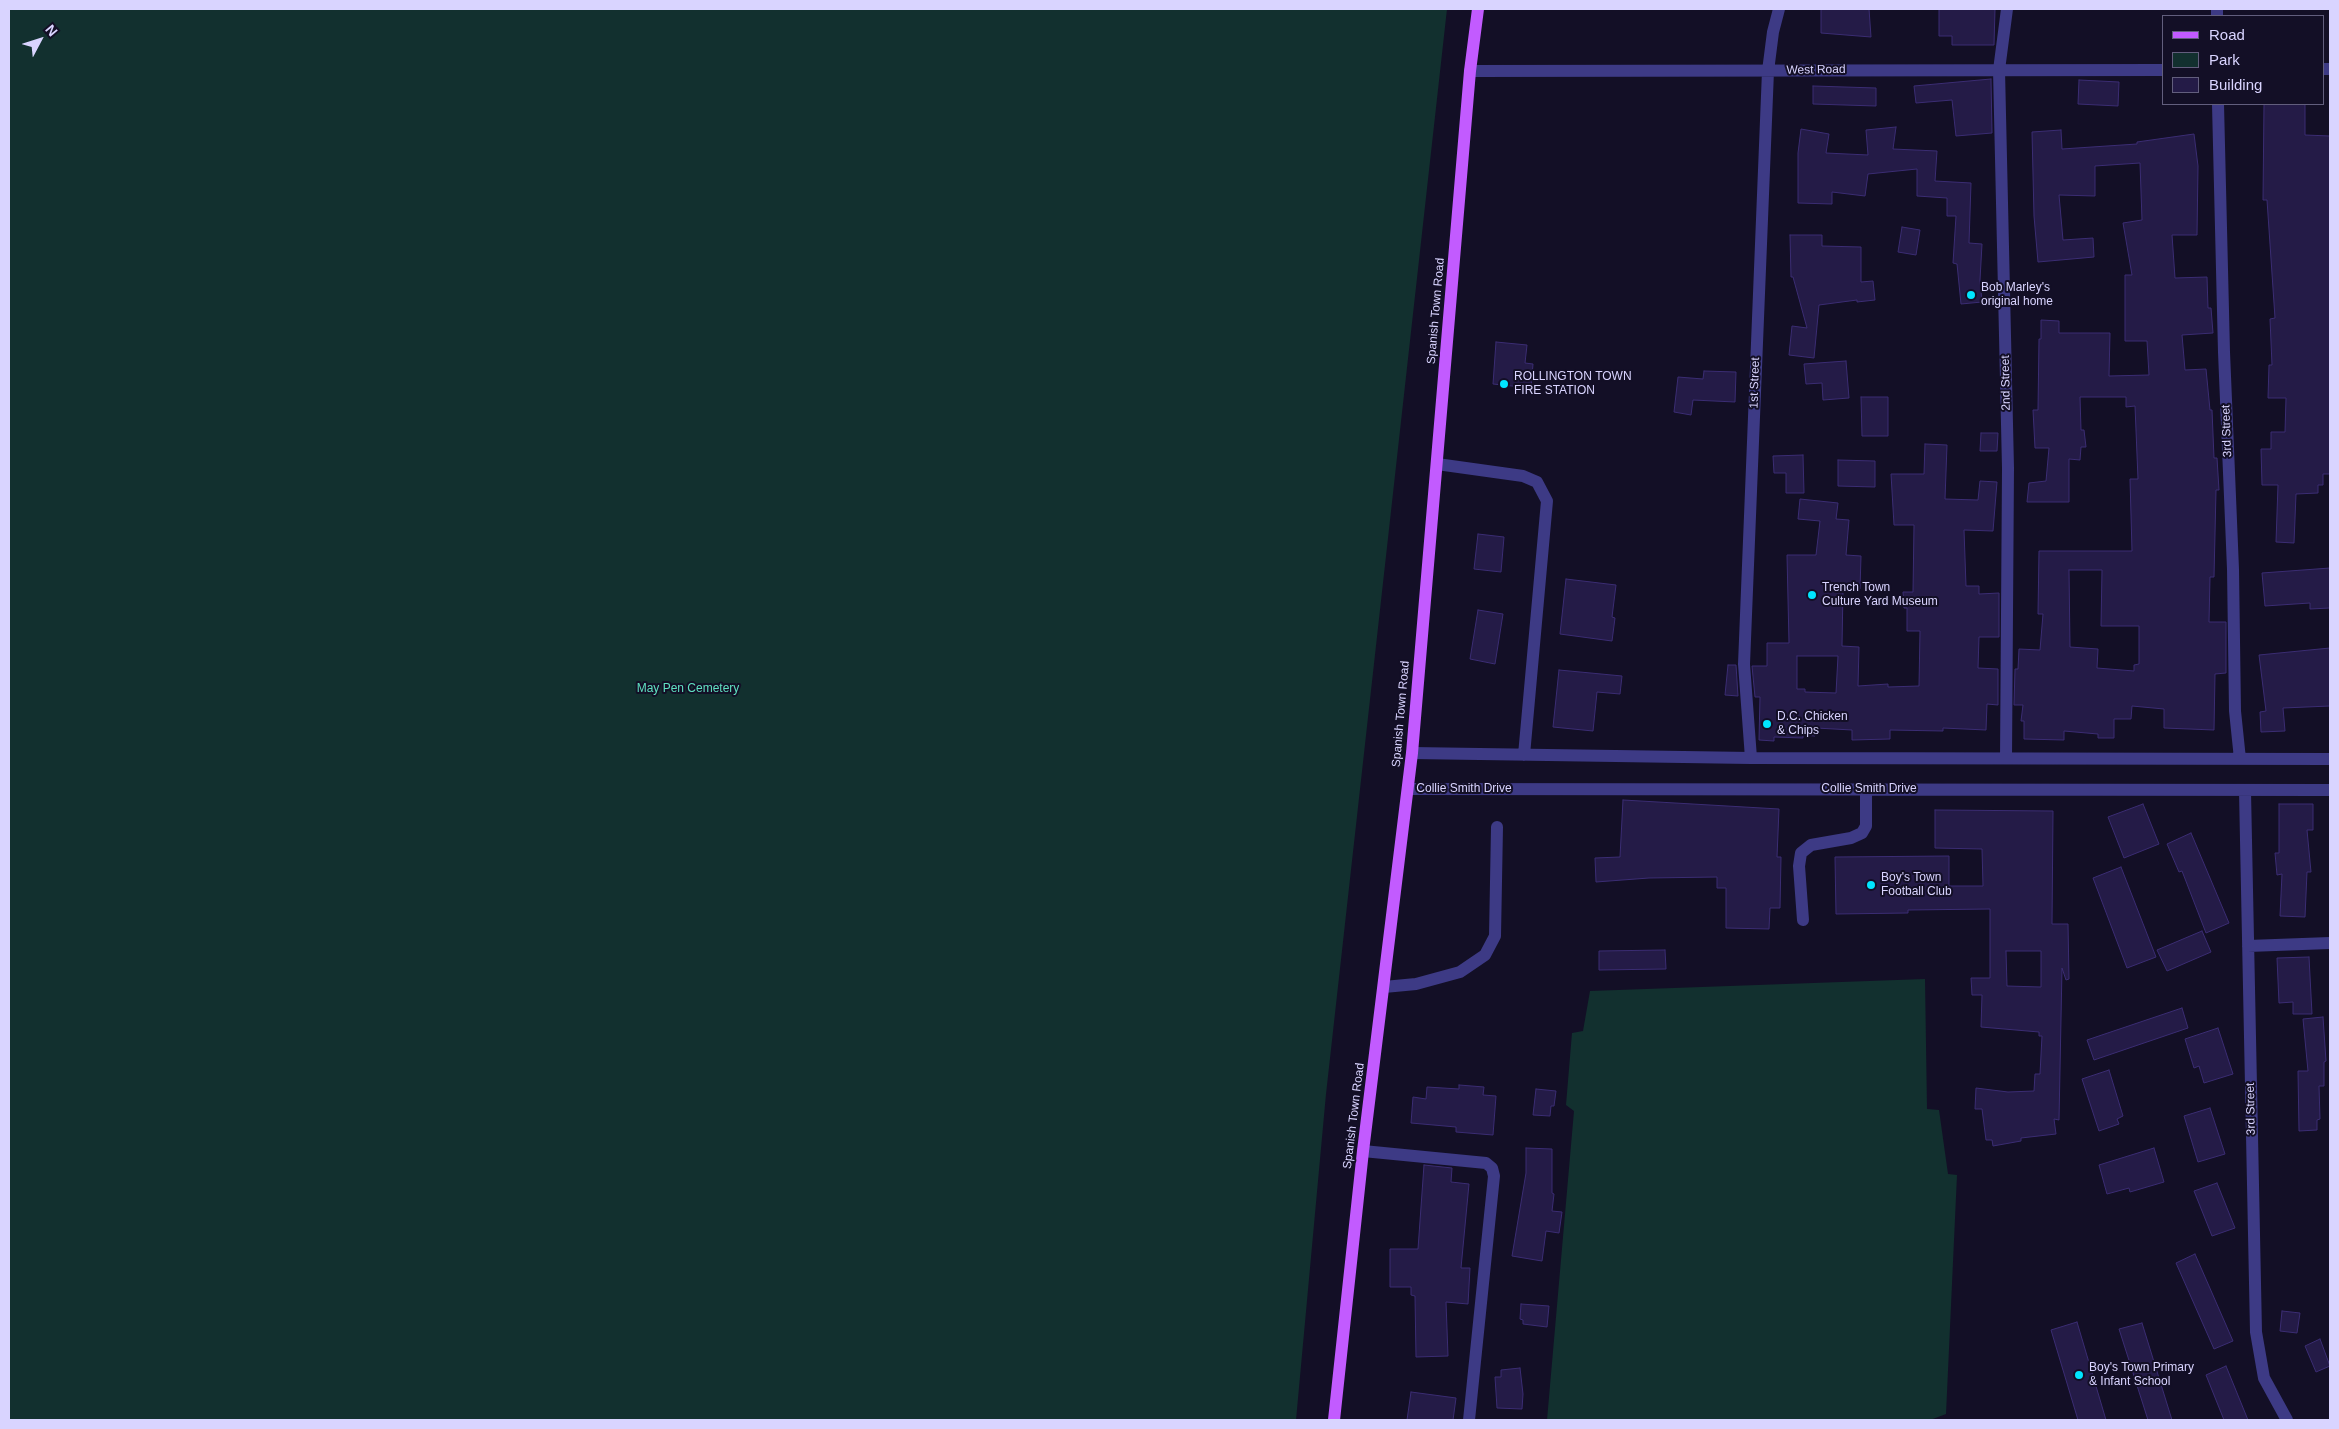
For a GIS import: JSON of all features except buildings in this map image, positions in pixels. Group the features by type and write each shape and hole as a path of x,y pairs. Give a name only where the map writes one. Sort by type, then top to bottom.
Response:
{"main road":[{"name":"Spanish Town Road","path":"1334,1420 1363,1151 1412,754 1470,71 1478,9"}],"street":[{"name":"1st Street","path":"1751,758 1744,664 1768,71 1772,32 1779,9"},
{"name":"2nd Street","path":"2006,758 2008,468 1999,70 2007,9"},
{"name":"West Road","path":"1470,71 2162,70"},
{"name":"3rd Street","path":"2218,105 2224,352 2233,569 2235,711 2240,759"},
{"path":"1437,464 1523,476 1537,482 1547,501 1524,755"},
{"path":"1412,754 1751,758 2330,759"},
{"name":"Collie Smith Drive","path":"1408,789 2330,790"},
{"path":"1803,920 1798,866 1801,853 1812,845 1851,838 1862,833 1866,826 1866,790"},
{"name":"3rd Street","path":"2245,791 2256,1332 2264,1378 2287,1420"},
{"path":"1384,987 1416,984 1460,972 1485,955 1495,936 1497,827"},
{"path":"2248,946 2330,943"},
{"path":"1363,1151 1486,1163 1492,1168 1494,1176 1469,1420"}],"green space":[{"name":"May Pen Cemetery","path":"9,9 1447,9 1326,1094 1296,1420 9,1420"},
{"path":"1925,979 1927,1109 1939,1110 1948,1174 1957,1175 1946,1414 1930,1420 1547,1420 1574,1111 1566,1105 1572,1033 1583,1031 1590,991"}],"place":[{"name":"Bob Marley's original home","path":"1971,295"},
{"name":"ROLLINGTON TOWN FIRE STATION","path":"1504,384"},
{"name":"Trench Town Culture Yard Museum","path":"1812,595"},
{"name":"D.C. Chicken & Chips","path":"1767,724"},
{"name":"Boy's Town Football Club","path":"1871,885"},
{"name":"Boy's Town Primary & Infant School","path":"2079,1375"}]}
